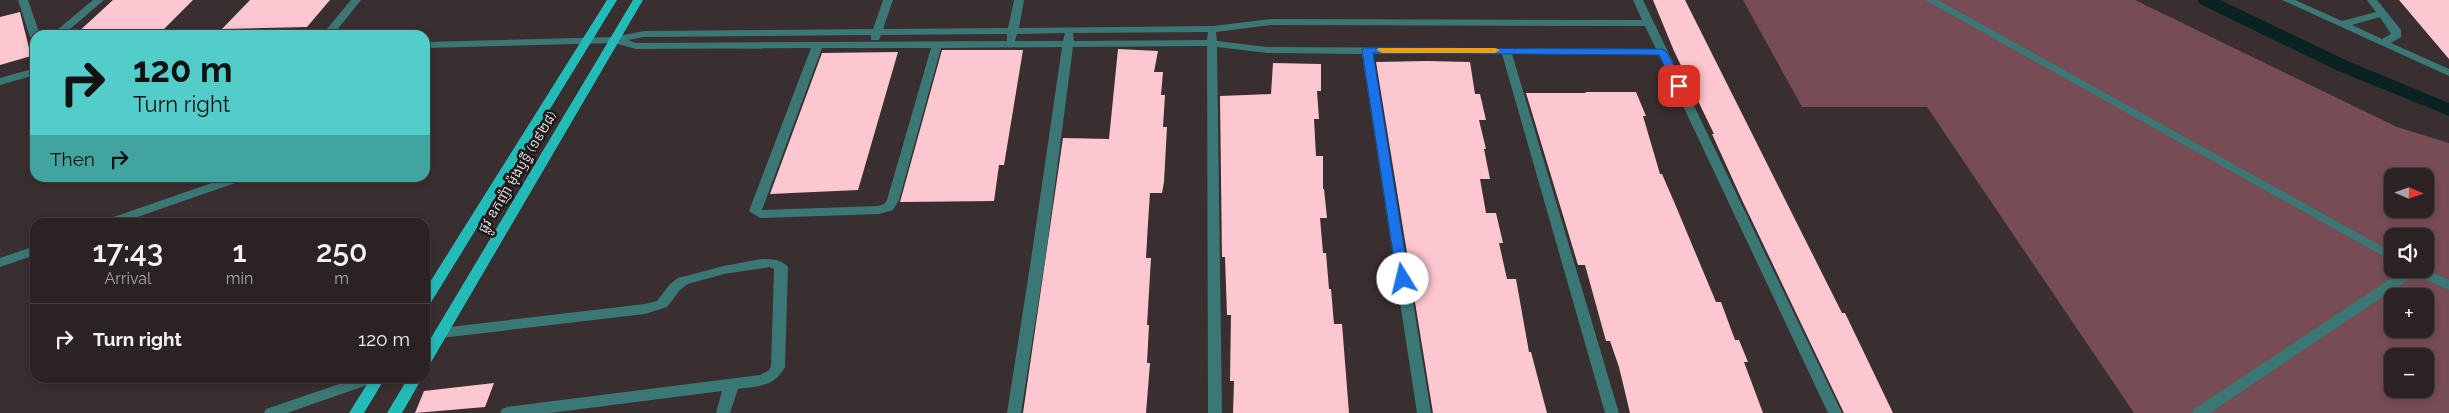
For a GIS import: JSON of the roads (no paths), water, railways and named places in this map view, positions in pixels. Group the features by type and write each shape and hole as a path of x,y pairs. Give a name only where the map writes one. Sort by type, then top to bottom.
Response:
{"main road":[{"name":"ផ្លូវ ឧកញ៉ា ម៉ុងឫទ្ធី (១៩២៨)","path":"430,293 612,0"},
{"name":"ផ្លូវ ឧកញ៉ា ម៉ុងឫទ្ធី (១៩២៨)","path":"430,350 638,0"},
{"path":"356,413 375,383"},
{"path":"394,413 412,383"}],"street":[{"path":"24,0 33,30"},
{"path":"62,30 99,0"},
{"path":"331,30 356,0"},
{"path":"873,45 888,0"},
{"path":"1009,44 1019,0"},
{"path":"1638,0 1835,413"},
{"path":"1930,0 2384,253"},
{"path":"2289,0 2449,72"},
{"path":"2372,0 2397,34 2383,43"},
{"path":"2341,24 2383,14"},
{"path":"614,40 636,46 1009,44 1069,37 1213,29 1271,22 1648,23"},
{"path":"1213,29 1215,413"},
{"path":"430,45 614,40 644,34 1013,31 1069,37 1212,43 1267,50 1662,52"},
{"path":"1014,413 1039,253 1069,37"},
{"path":"818,45 755,210 760,214 879,210 889,207 893,200 937,44"},
{"path":"1367,50 1424,413"},
{"path":"1506,50 1612,413"},
{"path":"1,81 30,71"},
{"path":"123,218 226,182"},
{"path":"0,263 30,252"},
{"path":"441,332 645,309 662,304 675,287 683,281 724,270 762,263 772,263 781,268 778,368 773,374 763,380 507,413"},
{"path":"2199,413 2414,269 2449,285"},
{"path":"271,413 344,383"},
{"path":"723,413 732,383"}],"waterway":[{"path":"2206,0 2343,66 2449,110"}]}
